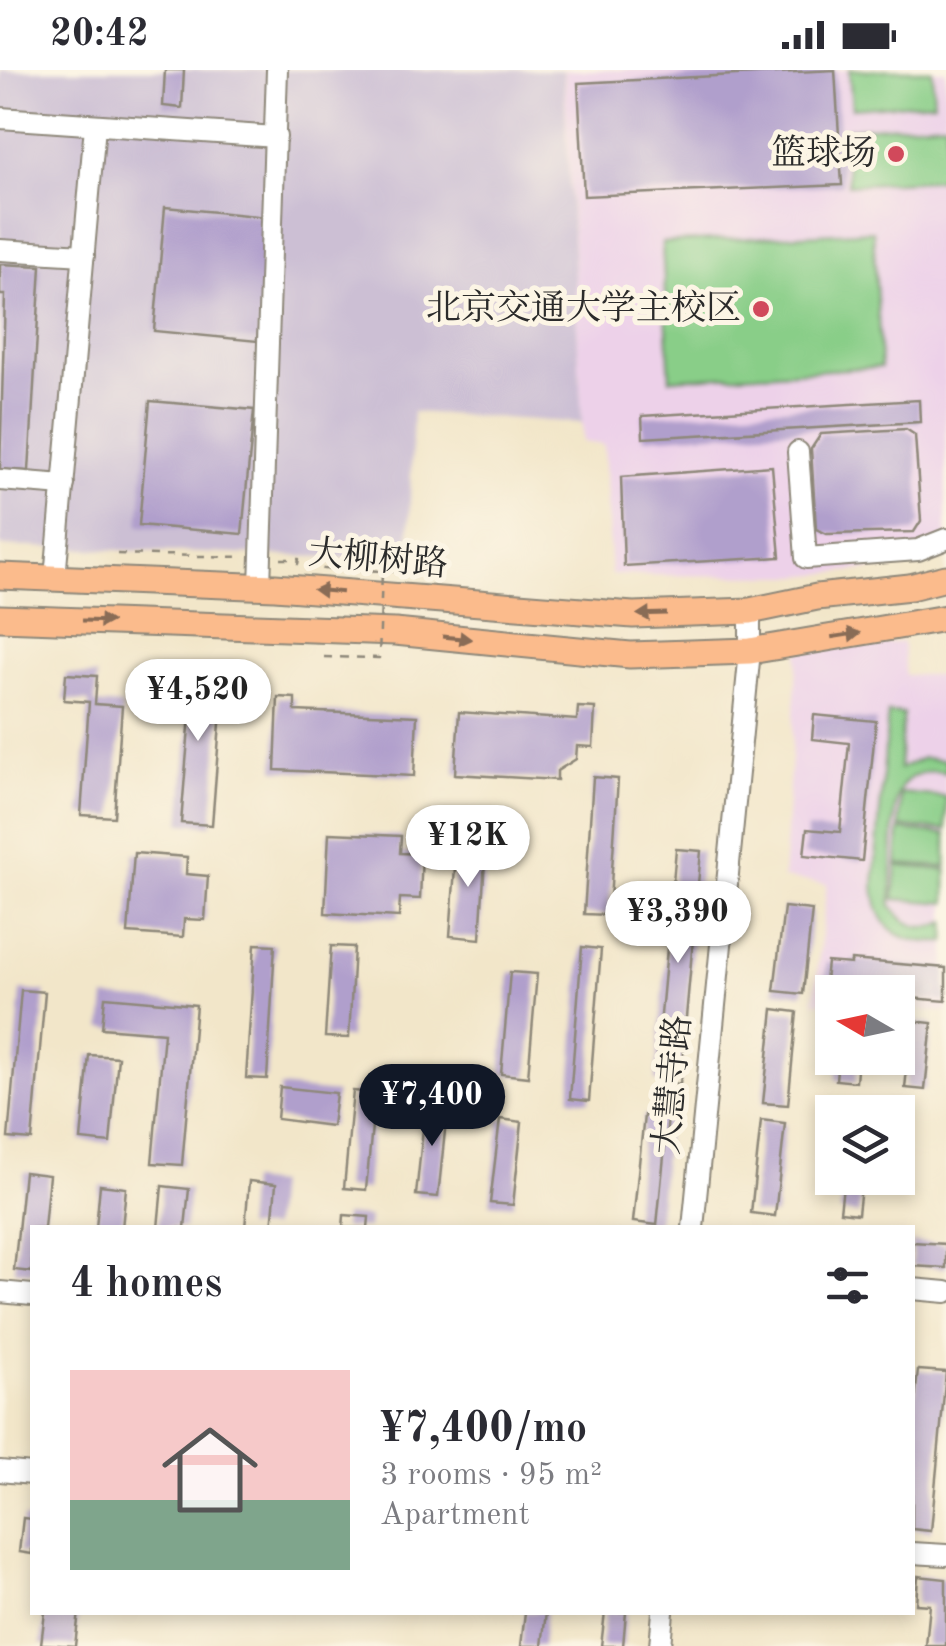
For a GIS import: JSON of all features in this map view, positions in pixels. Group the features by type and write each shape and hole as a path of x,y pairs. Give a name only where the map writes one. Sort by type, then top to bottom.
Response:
{"main road":[{"name":"大柳树路","path":"0,576 260,586 633,615 750,611 946,578"},
{"name":"大柳树路","path":"0,618 395,632 630,655 750,651 946,618"}],"street":[{"path":"260,586 277,70"},
{"path":"0,118 276,137"},
{"path":"56,578 95,126"},
{"path":"0,250 84,255"},
{"path":"798,452 806,558 918,550 946,539"},
{"path":"0,480 64,484"},
{"name":"大慧寺路","path":"693,1225 750,651 750,611"},
{"path":"915,1289 946,1292"},
{"path":"0,1292 30,1295"},
{"path":"0,1471 30,1474"},
{"path":"915,1553 946,1555"},
{"path":"660,1646 663,1615"}],"path":[{"path":"118,554 299,559 298,564 324,569 423,572"},
{"path":"324,657 379,658 382,571"}],"shaded area":[{"path":"0,70 563,70 582,423 413,412 408,560 0,546"},
{"name":"北京交通大学主校区","path":"564,70 946,70 946,557 914,565 799,576 611,575 604,445 583,442"},
{"path":"903,642 905,675 946,675 946,1012 915,1009 915,975 817,975 827,884 783,878 798,651"}],"green space":[{"path":"849,70 932,70 934,102 852,108"},
{"name":"篮球场","path":"946,122 946,179 848,185 844,129"},
{"path":"873,231 881,367 670,379 662,243"},
{"path":"888,713 903,714 899,769 923,758 946,760 946,773 919,774 899,792 893,830 891,905 915,926 946,922 946,942 916,941 894,932 880,914 876,901 874,885"},
{"path":"901,793 946,797 946,830 899,827"},
{"path":"899,830 946,834 946,867 897,864"},
{"path":"897,866 946,870 946,903 894,899"}],"building":[{"path":"165,70 184,70 182,108 163,106"},
{"path":"835,70 842,185 584,196 578,83"},
{"path":"165,207 268,217 257,341 154,331"},
{"path":"0,264 41,266 29,471 0,469 5,295 0,295"},
{"path":"919,400 920,422 643,438 642,416"},
{"path":"150,401 254,410 242,534 139,525"},
{"path":"906,429 915,435 921,521 914,532 827,534 816,529 811,449 821,434"},
{"path":"772,466 780,557 624,566 621,477"},
{"path":"66,674 97,676 95,704 122,706 114,817 81,815 89,702 64,700"},
{"path":"164,681 223,685 212,825 181,823 190,715 162,713"},
{"path":"278,697 295,698 295,711 417,716 414,776 275,770"},
{"path":"578,707 595,708 593,747 577,746 576,759 557,771 557,780 455,774 459,712 577,720"},
{"path":"814,715 876,721 862,861 804,855 807,829 840,832 849,743 812,739"},
{"path":"593,777 618,779 609,915 584,914"},
{"path":"329,833 401,836 400,853 422,854 420,899 400,898 399,917 325,913"},
{"path":"457,841 486,844 480,939 450,936"},
{"path":"676,849 701,851 680,1084 655,1081"},
{"path":"134,853 187,857 186,874 208,876 205,920 184,919 183,937 128,933"},
{"path":"784,907 812,910 803,994 774,991"},
{"path":"255,944 275,945 267,1079 246,1078"},
{"path":"331,946 354,947 349,1038 325,1037"},
{"path":"582,947 601,949 589,1101 570,1099"},
{"path":"851,960 946,968 946,1001 915,998 915,975 826,975 827,962 851,964"},
{"path":"510,972 537,974 528,1077 501,1074"},
{"path":"21,990 45,992 32,1140 8,1138"},
{"path":"105,997 196,1005 182,1165 152,1163 164,1033 102,1028"},
{"path":"773,1009 797,1012 788,1105 763,1103"},
{"path":"915,1021 932,1023 925,1090 905,1088 906,1075 915,1075"},
{"path":"89,1055 118,1057 110,1143 81,1140"},
{"path":"836,1075 857,1075 856,1082 836,1080"},
{"path":"280,1087 336,1093 332,1126 277,1119"},
{"path":"353,1091 375,1093 366,1190 344,1188"},
{"path":"426,1100 448,1103 438,1197 416,1195"},
{"path":"644,1115 668,1117 657,1225 633,1222"},
{"path":"500,1119 522,1122 513,1205 490,1203"},
{"path":"761,1120 785,1123 775,1216 751,1213"},
{"path":"24,1172 49,1175 44,1225 30,1225 30,1272 14,1270"},
{"path":"249,1181 276,1184 272,1225 245,1225"},
{"path":"100,1185 126,1188 122,1225 96,1225"},
{"path":"162,1186 189,1189 185,1225 158,1225"},
{"path":"842,1195 860,1195 858,1214 840,1212"},
{"path":"344,1215 369,1217 368,1225 343,1225"},
{"path":"915,1242 946,1244 946,1268 915,1266"},
{"path":"918,1370 946,1372 931,1531 915,1529"},
{"path":"23,1518 30,1519 30,1554 19,1552"},
{"path":"918,1576 946,1579 946,1646 926,1646 930,1605 916,1604"},
{"path":"45,1615 79,1615 75,1646 41,1644"},
{"path":"525,1615 546,1615 542,1646 521,1646"},
{"path":"605,1615 626,1615 623,1646 601,1646"}],"place":[{"name":"篮球场","path":"896,154"},
{"name":"北京交通大学主校区","path":"761,309"}]}
